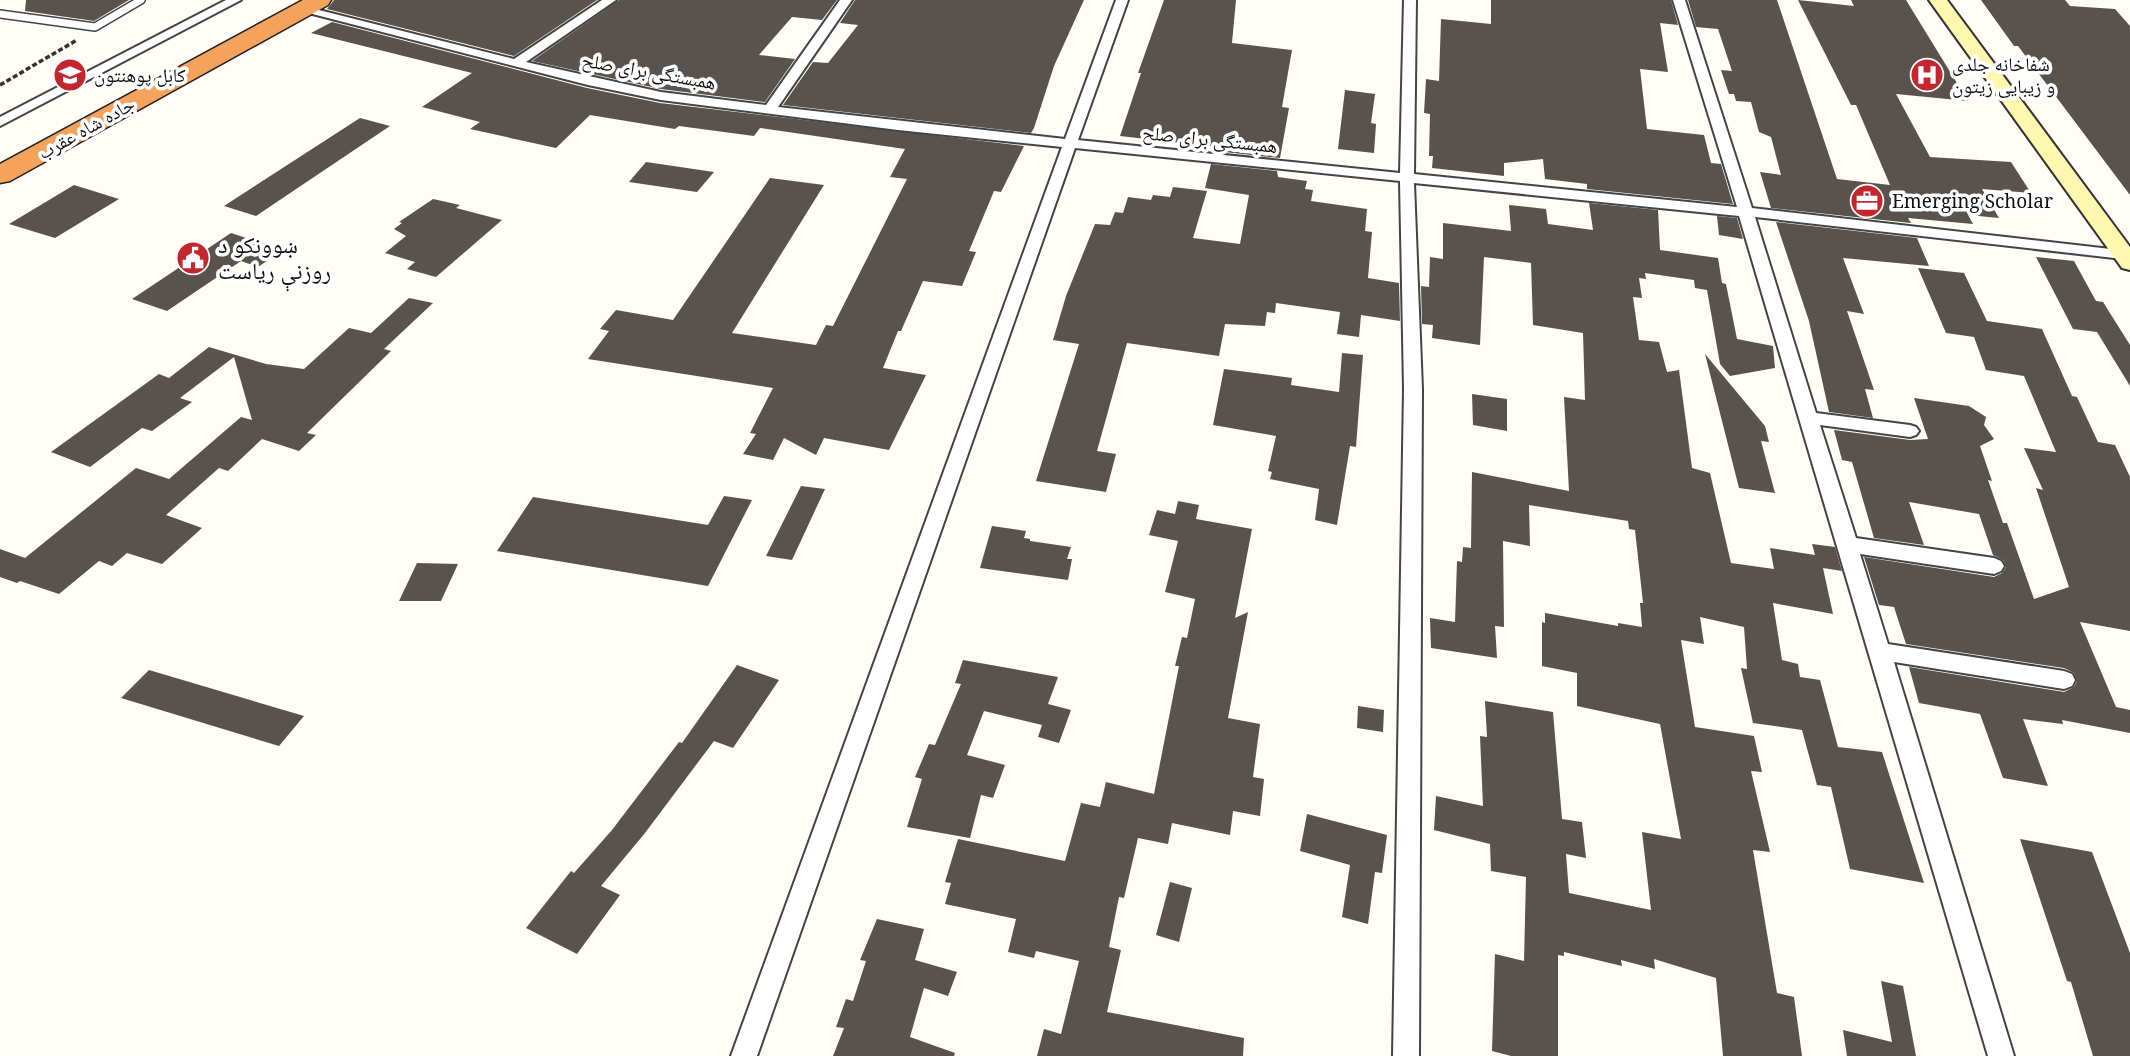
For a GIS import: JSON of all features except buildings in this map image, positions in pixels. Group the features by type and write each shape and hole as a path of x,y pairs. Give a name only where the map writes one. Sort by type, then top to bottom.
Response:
{"highway":[{"name":"جاده شاه عقرب","path":"0,175 311,5"}],"main road":[{"path":"1938,0 2127,258"},
{"path":"1958,0 2130,233"}],"street":[{"path":"0,122 235,0"},
{"path":"516,63 610,0"},
{"path":"769,110 846,0"},
{"path":"744,1056 1122,0"},
{"path":"1406,1056 1406,849 1413,388 1408,178 1410,0"},
{"path":"1679,0 1811,418 1846,544 2001,1056"},
{"name":"همبستگی برای صلح","path":"311,5 516,63 661,96 1072,144 1747,212 2127,258"},
{"path":"1811,418 1910,431"},
{"path":"1846,544 1994,566"},
{"path":"1880,651 2064,680"}],"lane":[{"path":"0,14 94,27 141,0"}],"path":[{"path":"0,85 75,42 94,27"}],"place":[{"name":"کابل پوهنتون","path":"70,75"},
{"name":"شفاخانه جلدی و زیبایی زیتون","path":"1927,75"},
{"name":"Emerging Scholar","path":"1867,201"},
{"name":"ښوونکو د روزنې رياست","path":"193,258"}]}
